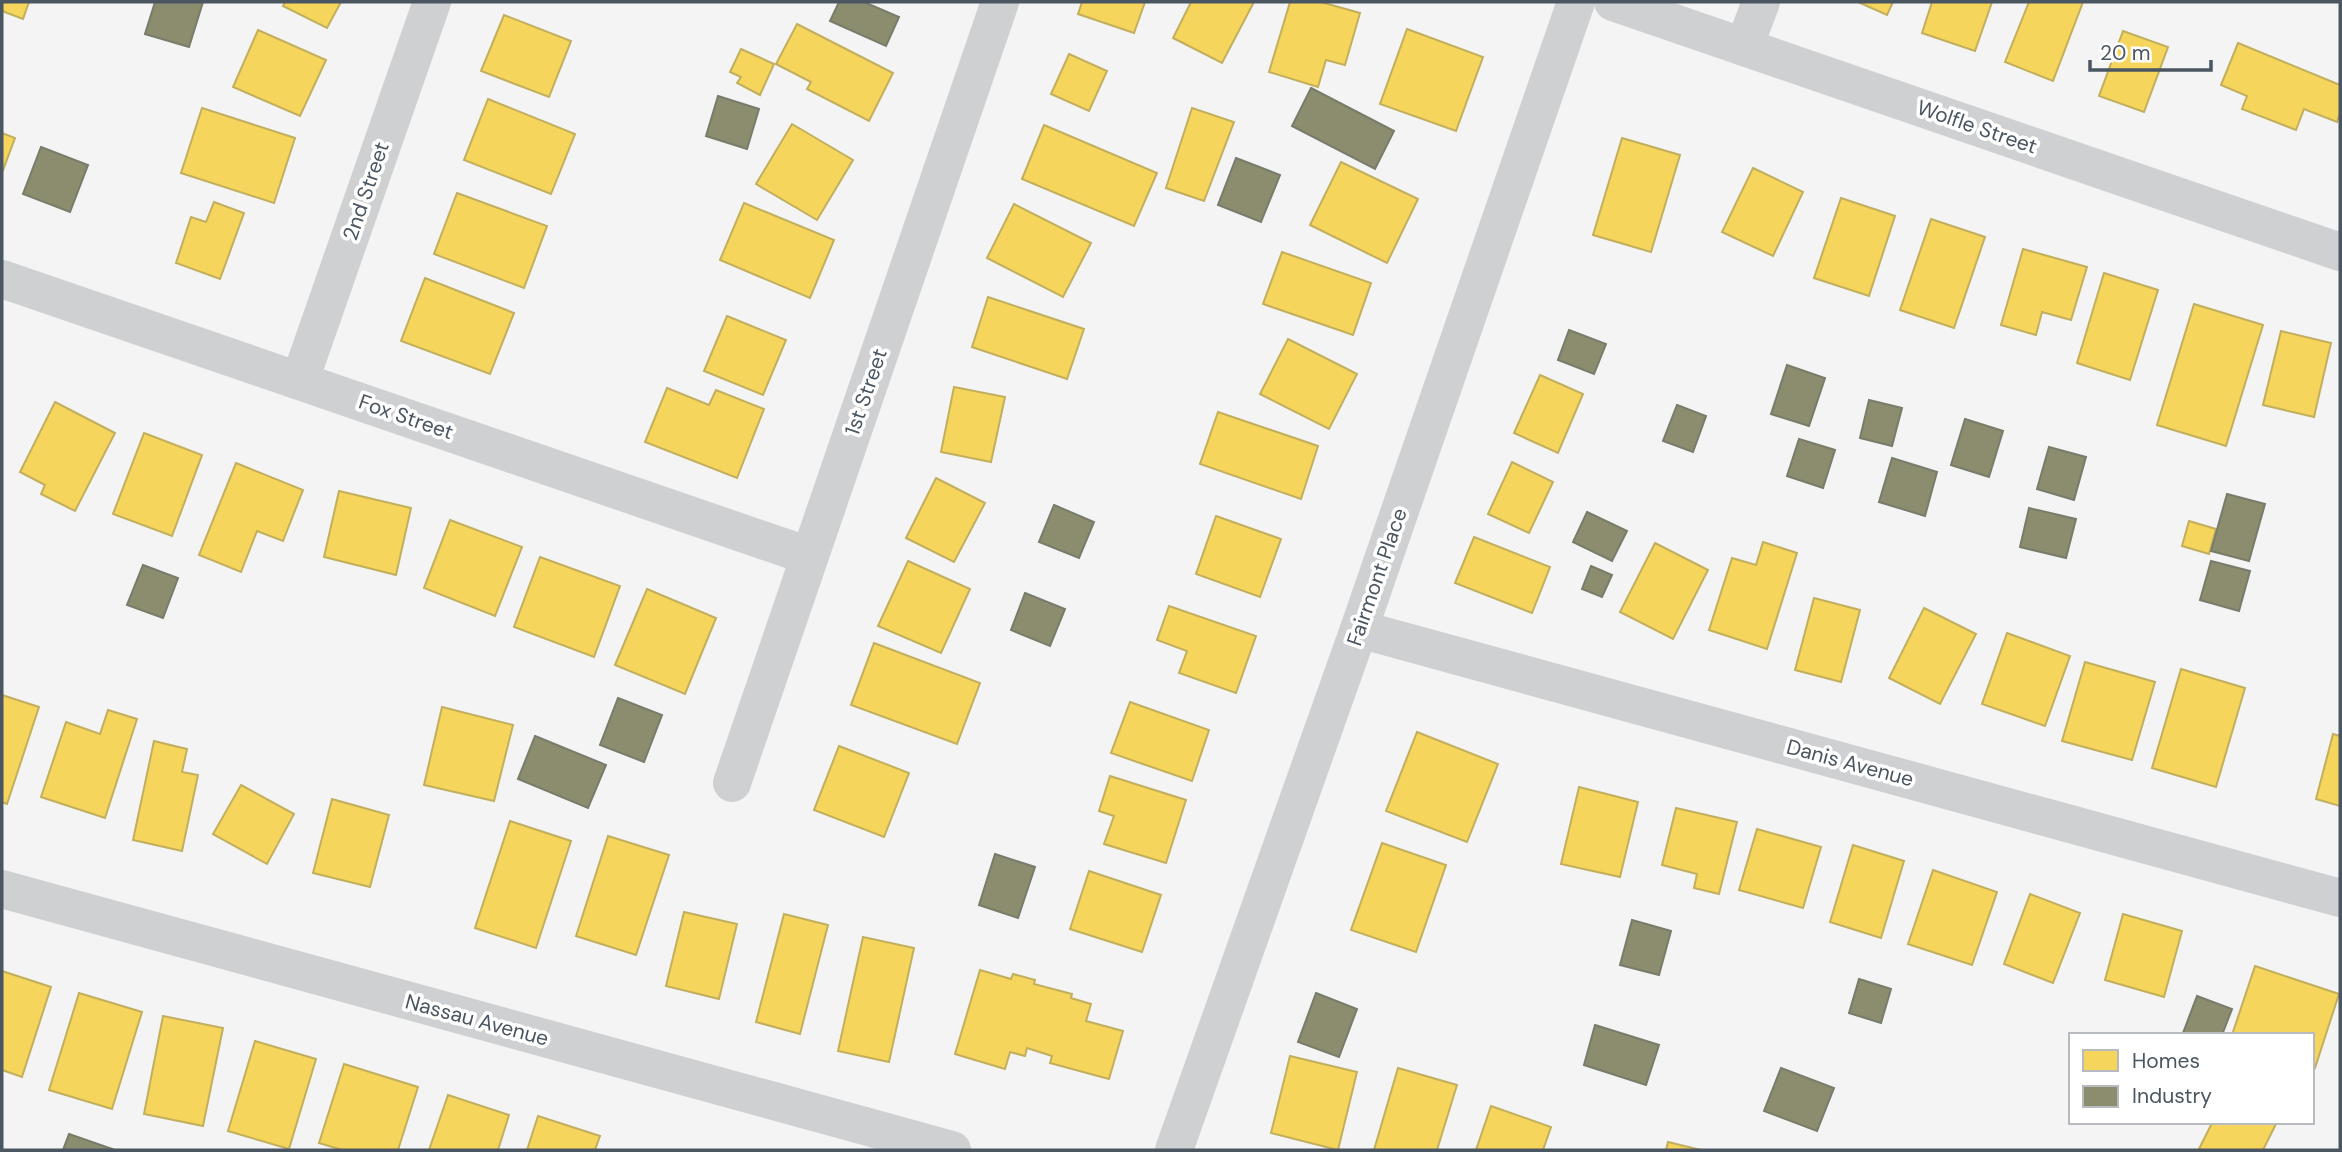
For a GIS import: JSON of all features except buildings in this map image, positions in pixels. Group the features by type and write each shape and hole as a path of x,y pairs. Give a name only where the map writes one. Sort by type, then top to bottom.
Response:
{"street":[{"name":"2nd Street","path":"300,380 432,2"},
{"name":"1st Street","path":"732,783 1000,2"},
{"name":"Fairmont Place","path":"1174,1150 1359,629 1576,2"},
{"name":"Wolfle Street","path":"1613,2 2340,252"},
{"path":"1744,47 1761,2"},
{"name":"Fox Street","path":"2,279 809,556"},
{"name":"Danis Avenue","path":"1359,629 2340,898"},
{"name":"Nassau Avenue","path":"2,889 953,1150"}]}
